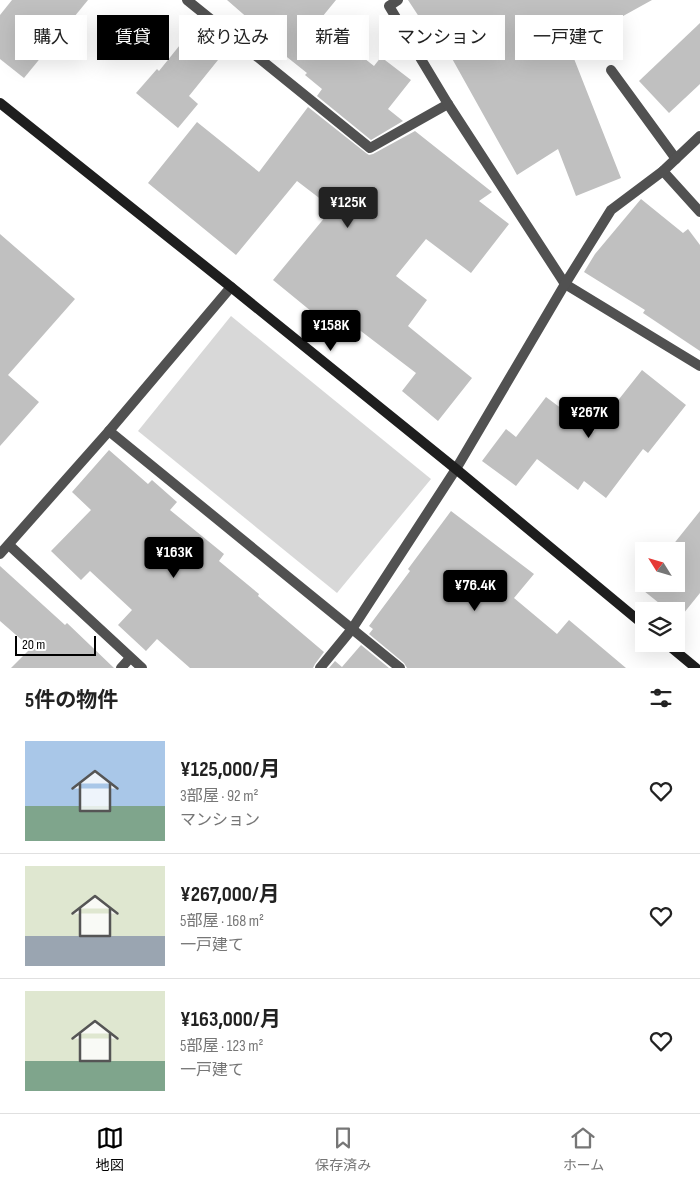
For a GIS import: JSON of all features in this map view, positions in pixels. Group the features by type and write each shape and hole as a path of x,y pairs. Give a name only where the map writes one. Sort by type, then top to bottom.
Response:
{"street":[{"path":"0,103 231,287 635,618"},
{"path":"677,652 696,668"}],"lane":[{"path":"187,0 370,148 448,104"},
{"path":"398,0 389,6 448,104 565,284 700,366"},
{"path":"611,70 676,159"},
{"path":"320,668 352,629 456,470 565,284 611,210 664,171 700,136"},
{"path":"664,171 700,212"},
{"path":"0,554 109,431 231,287"},
{"path":"109,431 400,668"},
{"path":"9,545 142,668"},
{"path":"121,668 130,658"}],"shaded area":[{"path":"231,316 431,479 337,593 138,431"}],"building":[{"path":"12,0 88,0 76,15 15,15 15,60 39,60 24,78 0,59 0,15"},
{"path":"227,0 336,0 324,15 297,15 297,60 366,60 374,66 379,60 385,60 411,80 388,109 403,121 371,140 317,96 322,89 305,75 307,73 287,57 287,15 244,15"},
{"path":"408,0 652,0 623,16 515,15 515,60 575,60 621,178 576,196 558,149 517,175 453,60 505,60 505,15 418,15"},
{"path":"700,23 700,84 669,113 639,81"},
{"path":"179,46 179,60 218,60 189,96 198,104 178,128 136,93"},
{"path":"308,107 369,155 415,131 492,192 479,201 509,224 471,273 426,239 396,276 427,300 408,326 472,378 438,421 402,391 416,373 349,322 339,334 273,280 326,216 331,207 297,181 236,255 148,183 197,122 259,172"},
{"path":"641,199 683,233 688,229 700,245 700,351 643,313 645,310 584,272 595,254"},
{"path":"0,234 75,299 8,375 39,402 0,446"},
{"path":"642,370 686,405 648,453 643,449 606,498 584,481 578,490 537,459 516,486 482,461 506,429 516,437 546,397 593,432"},
{"path":"109,450 148,484 152,480 177,502 170,510 224,554 219,561 324,652 313,668 190,668 157,639 146,651 118,625 132,610 90,571 81,580 51,551 91,510 72,492"},
{"path":"451,511 534,574 514,598 557,634 569,620 626,668 407,668 404,663 369,634 373,629 369,626"},
{"path":"700,511 700,593 685,612 685,602 658,602 645,592 685,592 685,542 675,542"},
{"path":"0,566 65,625 67,623 114,668 11,668 31,648 0,621"},
{"path":"361,645 389,668 329,668 335,661 342,667"}]}
